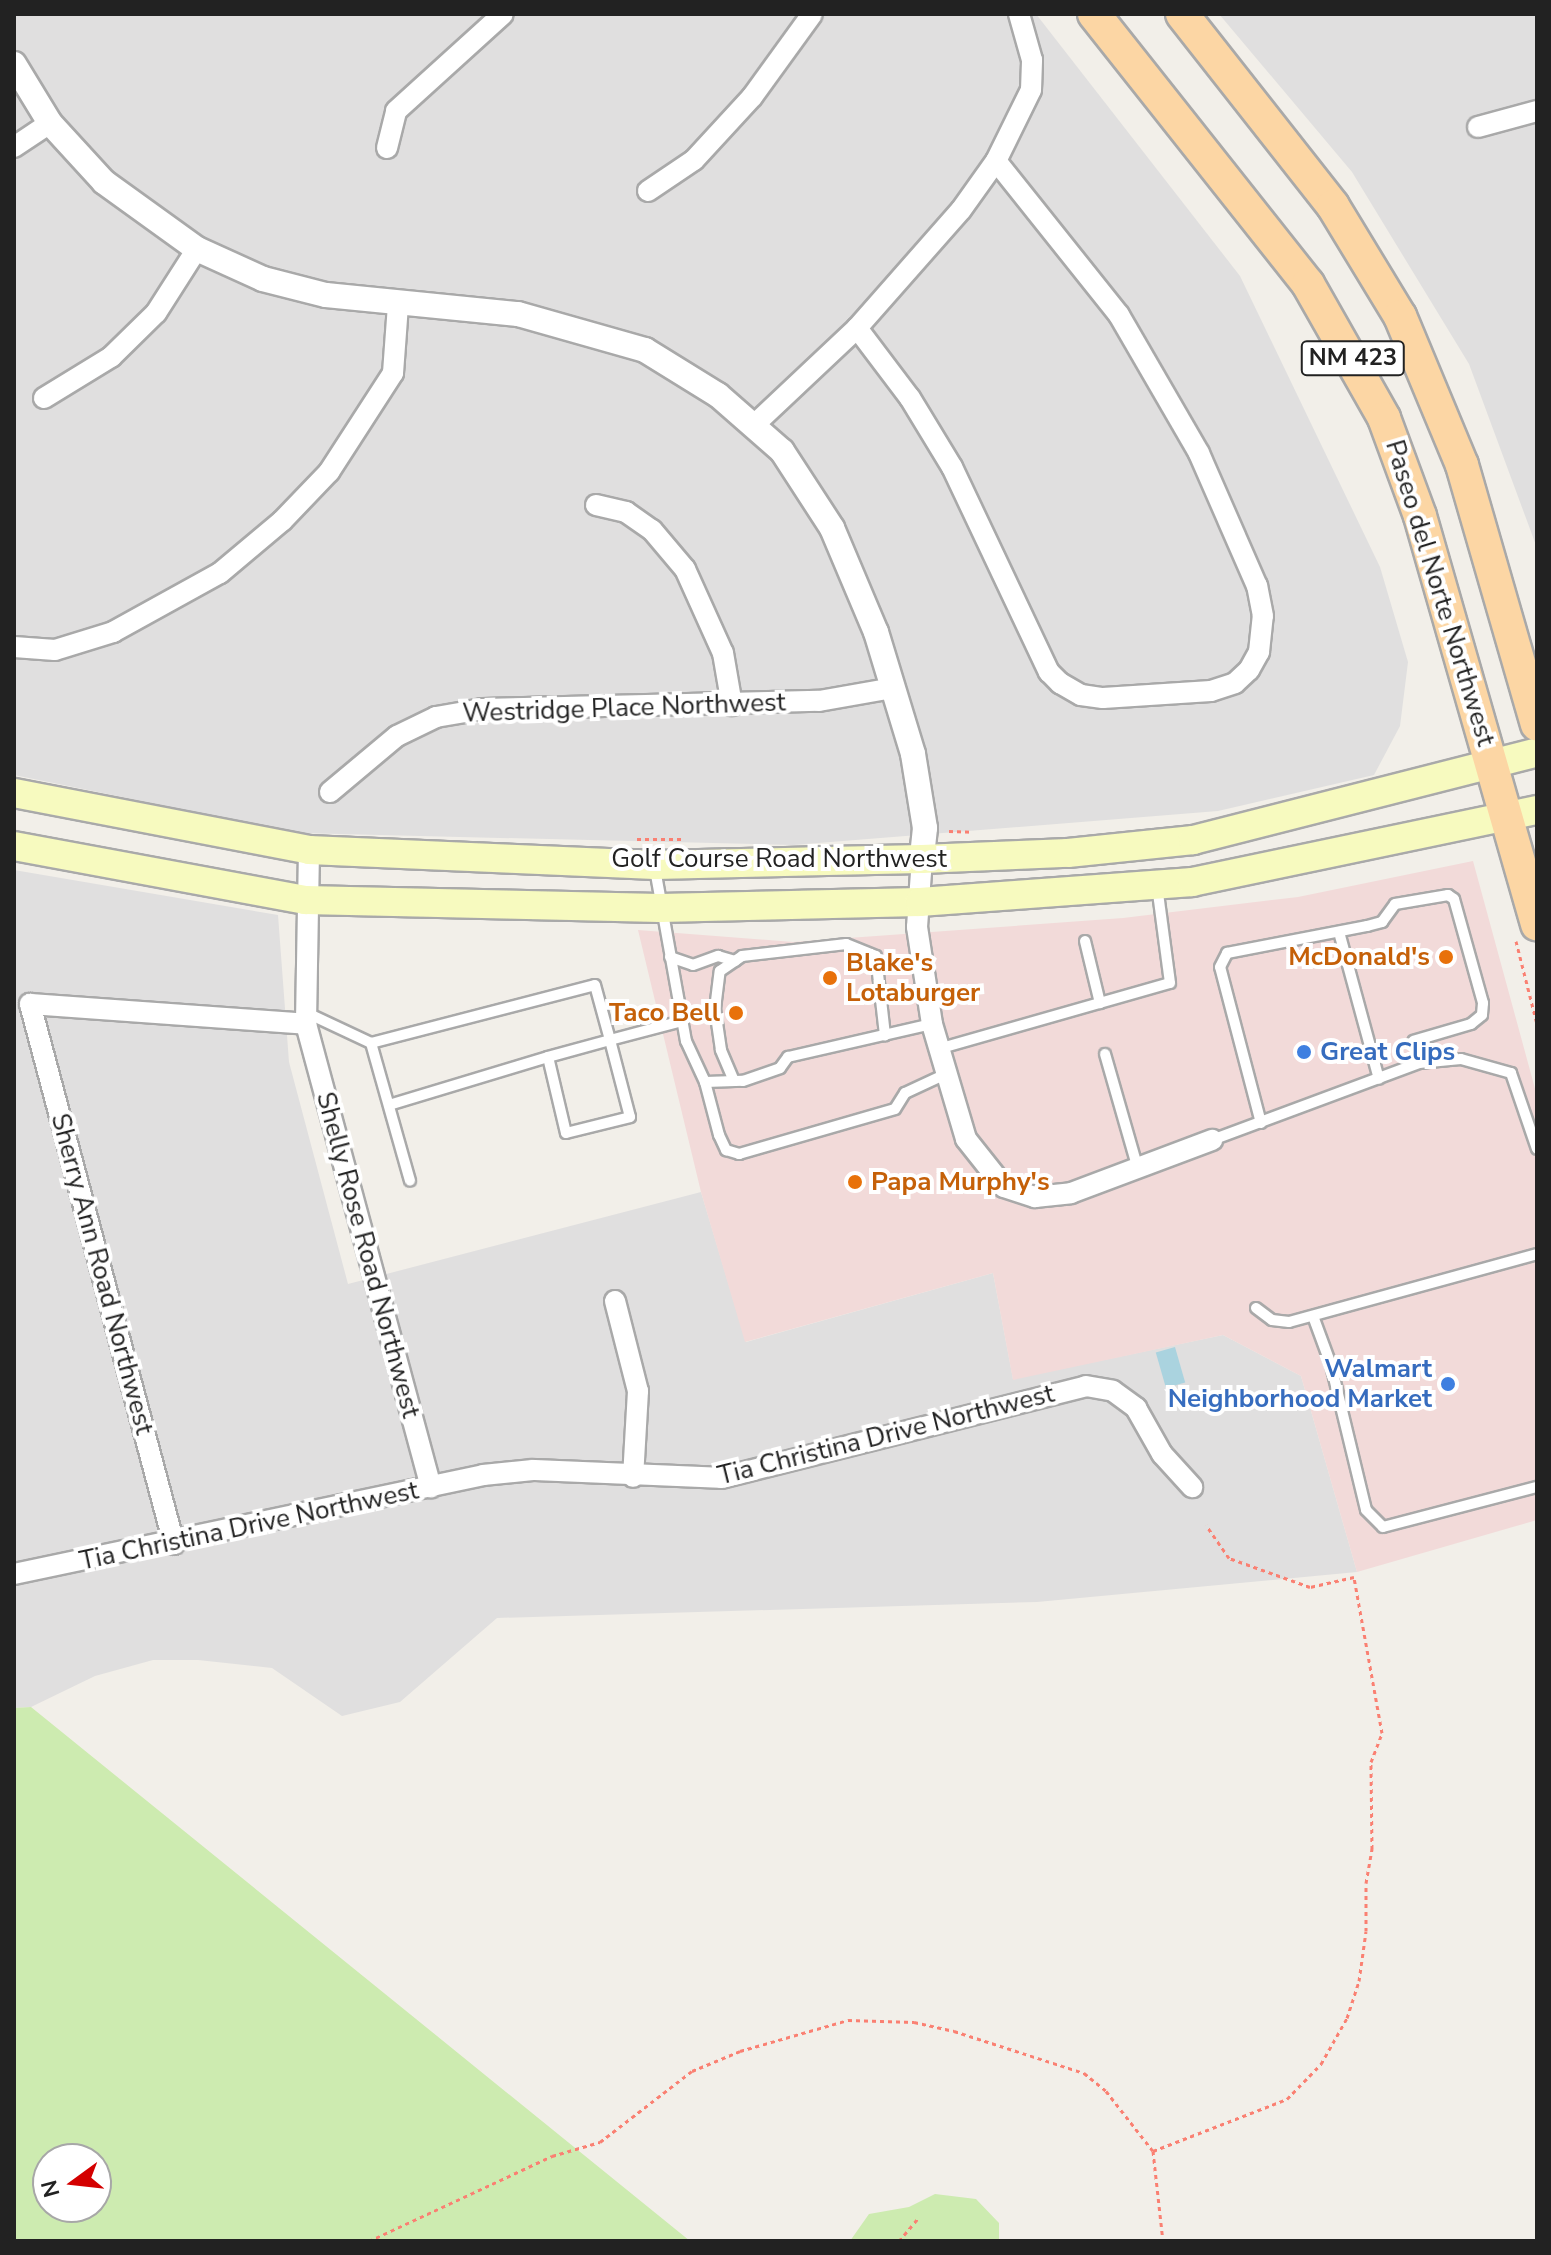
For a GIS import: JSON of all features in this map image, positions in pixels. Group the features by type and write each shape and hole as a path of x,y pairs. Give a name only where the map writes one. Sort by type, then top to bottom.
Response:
{"main road":[{"name":"Paseo del Norte Northwest","path":"1094,14 1277,241 1363,376 1420,516 1493,764 1522,813 1525,929"},
{"name":"Paseo del Norte Northwest","path":"1182,14 1333,206 1405,327 1462,465 1537,724"},
{"name":"Golf Course Road Northwest","path":"14,793 309,850 655,865 922,859 1068,853 1193,840 1537,752"},
{"name":"Golf Course Road Northwest","path":"14,846 305,900 660,908 920,902 1157,885 1522,813"}],"street":[{"path":"387,148 396,111 503,14"},
{"path":"648,191 694,160 752,97 812,14"},
{"path":"753,426 857,328 961,210 996,161 1031,90 1032,60 1019,14"},
{"path":"14,64 50,123 104,182 197,249 263,279 398,305 518,314 645,350 718,395 782,451 832,528 876,632 913,754 925,828 920,902 921,966 938,1049 966,1139 1004,1187 1035,1197 1071,1193 1212,1140"},
{"path":"1478,127 1537,111"},
{"path":"14,147 50,123"},
{"path":"857,328 910,398 952,467 1043,662 1060,683 1081,695 1103,698 1211,691 1235,683 1259,652 1263,616 1239,538 1169,396 1119,315 996,161"},
{"path":"44,398 111,357 145,324 197,249"},
{"path":"14,647 55,650 140,619 220,573 282,521 329,472 393,373 398,305"},
{"path":"596,505 626,512 652,530 685,569 723,653 732,705"},
{"name":"Westridge Place Northwest","path":"330,792 397,736 436,717 483,709 819,701 893,688"},
{"path":"306,1018 305,900 309,850"},
{"name":"Sherry Ann Road Northwest","path":"174,1544 30,1004 306,1018"},
{"name":"Shelly Rose Road Northwest","path":"306,1018 431,1487"},
{"path":"615,1301 638,1391 633,1477"},
{"name":"Tia Christina Drive Northwest","path":"14,1574 174,1544 431,1487 533,1470 633,1477 721,1478 761,1471 1086,1386 1113,1391 1136,1408 1162,1454 1192,1487"}],"lane":[{"path":"655,865 660,908 682,1021 726,1150 739,1154 895,1109 905,1093 946,1074"},
{"path":"938,1049 1170,983 1157,885"},
{"path":"1261,1123 1221,958 1382,922 1395,904 1436,893 1454,899 1483,1003 1482,1015 1471,1024 1413,1041"},
{"path":"1339,932 1379,1079"},
{"path":"1085,941 1100,1003"},
{"path":"734,1081 721,1050 715,1009 720,971 735,961 846,944 876,956 885,1035"},
{"path":"670,957 693,965 718,956 735,961"},
{"path":"306,1018 371,1043 595,985 630,1117 566,1133 548,1057"},
{"path":"389,1105 682,1021"},
{"path":"705,1082 734,1081 780,1068 788,1057 932,1024"},
{"path":"371,1043 410,1181"},
{"path":"1105,1054 1138,1169"},
{"path":"1212,1140 1419,1063 1461,1059 1511,1073 1537,1149"},
{"path":"1256,1308 1272,1320 1289,1322 1537,1254"},
{"path":"1313,1316 1331,1365 1366,1510 1383,1527 1537,1487"}],"path":[{"path":"949,831 987,832"},
{"path":"630,839 694,839"},
{"path":"1525,929 1537,1024"},
{"path":"1153,2151 1287,2099 1313,2073 1347,2018 1359,1981 1366,1931 1371,1762 1382,1733 1354,1577 1310,1587 1229,1558 1206,1525"},
{"path":"369,2241 552,2156 600,2142 692,2071 740,2051 848,2020 914,2022 1084,2073 1106,2091 1153,2151 1163,2241"},
{"path":"899,2241 919,2217"}],"shaded area":[{"path":"14,14 1036,14 1240,276 1380,567 1408,662 1400,726 1374,775 1218,811 793,845 299,833 14,775"},
{"path":"1219,14 1537,14 1537,548 1469,364 1352,172"},
{"path":"1473,861 1537,1096 1537,1520 1357,1572 1301,1376 1223,1335 1013,1380 993,1273 745,1342 701,1192 638,930 793,942 1123,918 1298,897"},
{"path":"14,870 278,915 289,1062 348,1284 701,1192 746,1342 993,1273 1013,1379 1223,1335 1301,1376 1357,1572 1037,1602 497,1618 400,1702 342,1716 272,1668 198,1660 153,1660 95,1676 31,1707 14,1708"}],"green space":[{"path":"31,1707 690,2241 14,2241 14,1708"},
{"path":"935,2194 976,2199 999,2223 999,2241 850,2241 869,2214 909,2207"}],"water":[{"path":"1175,1347 1185,1383 1166,1388 1156,1353"}],"place":[{"name":"McDonald's","path":"1446,957"},
{"name":"Blake's Lotaburger","path":"830,978"},
{"name":"Taco Bell","path":"736,1013"},
{"name":"Great Clips","path":"1304,1052"},
{"name":"Papa Murphy's","path":"855,1182"},
{"name":"Walmart Neighborhood Market","path":"1448,1384"}]}
